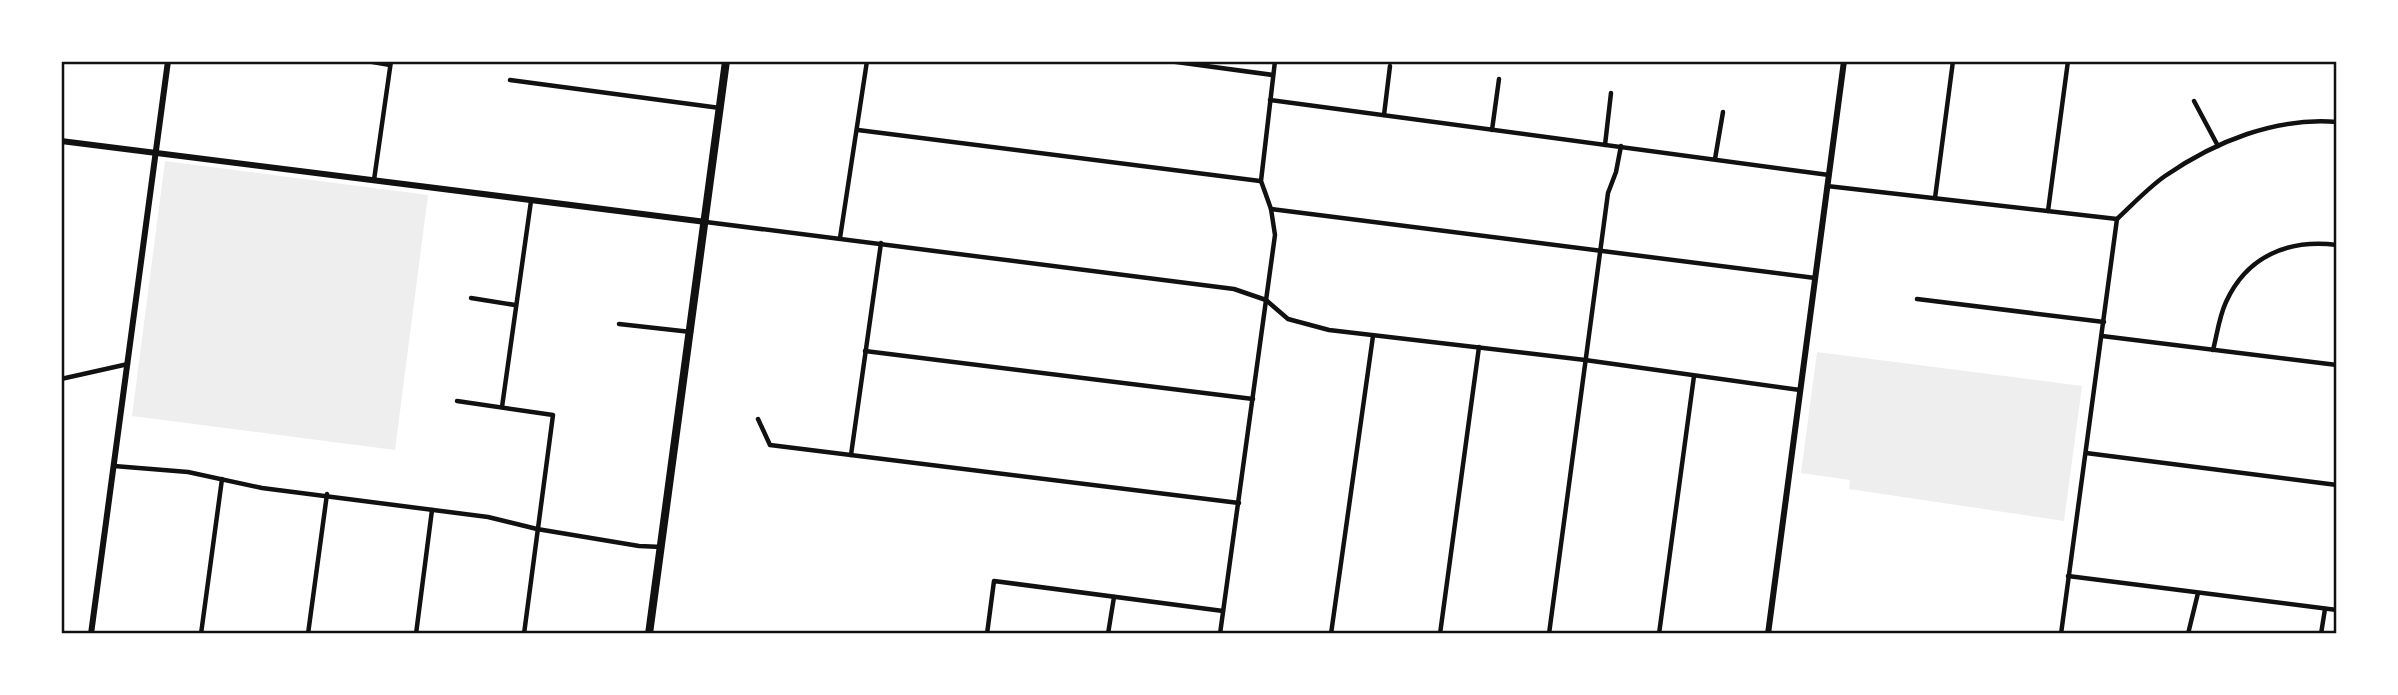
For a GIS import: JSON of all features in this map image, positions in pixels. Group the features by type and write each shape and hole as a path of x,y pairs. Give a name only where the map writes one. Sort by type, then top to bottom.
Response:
{"main road":[{"path":"649,634 726,61"}],"street":[{"path":"91,634 168,61"},
{"path":"368,61 390,63 374,181"},
{"path":"840,238 859,130 867,61"},
{"path":"1169,61 1273,75"},
{"path":"1220,634 1275,235 1272,209 1261,181 1275,61"},
{"path":"1768,634 1844,61"},
{"path":"1935,198 1953,61"},
{"path":"2048,211 2068,61"},
{"path":"1384,115 1390,66"},
{"path":"1492,130 1499,79"},
{"path":"510,80 720,108"},
{"path":"1605,145 1611,93"},
{"path":"1270,100 1829,175"},
{"path":"2194,101 2218,146"},
{"path":"1715,159 1723,112"},
{"path":"2061,634 2117,219 2164,176 2218,146 2261,129 2306,120 2337,122"},
{"path":"859,130 1261,181"},
{"path":"61,141 1234,289 1266,300 1288,319 1329,330 1585,360 1800,390"},
{"path":"1549,634 1599,252 1608,193 1616,172 1621,146"},
{"path":"1827,186 2117,219"},
{"path":"502,407 531,201"},
{"path":"1272,209 1815,278"},
{"path":"2213,350 2225,303 2244,271 2274,252 2308,242 2337,245"},
{"path":"852,455 881,243"},
{"path":"471,298 515,305"},
{"path":"1917,299 2104,322"},
{"path":"619,324 691,332"},
{"path":"1331,634 1373,336"},
{"path":"2102,336 2337,365"},
{"path":"1440,634 1479,347"},
{"path":"865,351 1253,399"},
{"path":"61,379 128,364"},
{"path":"1659,634 1694,376"},
{"path":"457,401 553,415 524,634"},
{"path":"758,419 769,445 1239,503"},
{"path":"2086,453 2337,485"},
{"path":"113,466 223,478 262,488 488,516 537,529 639,546 662,547"},
{"path":"201,634 223,478"},
{"path":"308,634 327,494"},
{"path":"416,634 432,510"},
{"path":"2068,576 2337,610"},
{"path":"987,634 994,581 1223,611"},
{"path":"2188,634 2198,593"},
{"path":"1108,634 1114,597"},
{"path":"2321,634 2325,609"}],"shaded area":[{"path":"165,161 428,195 395,450 132,416"},
{"path":"1817,352 2082,386 2064,521 1849,489 1850,480 1801,473"}]}
